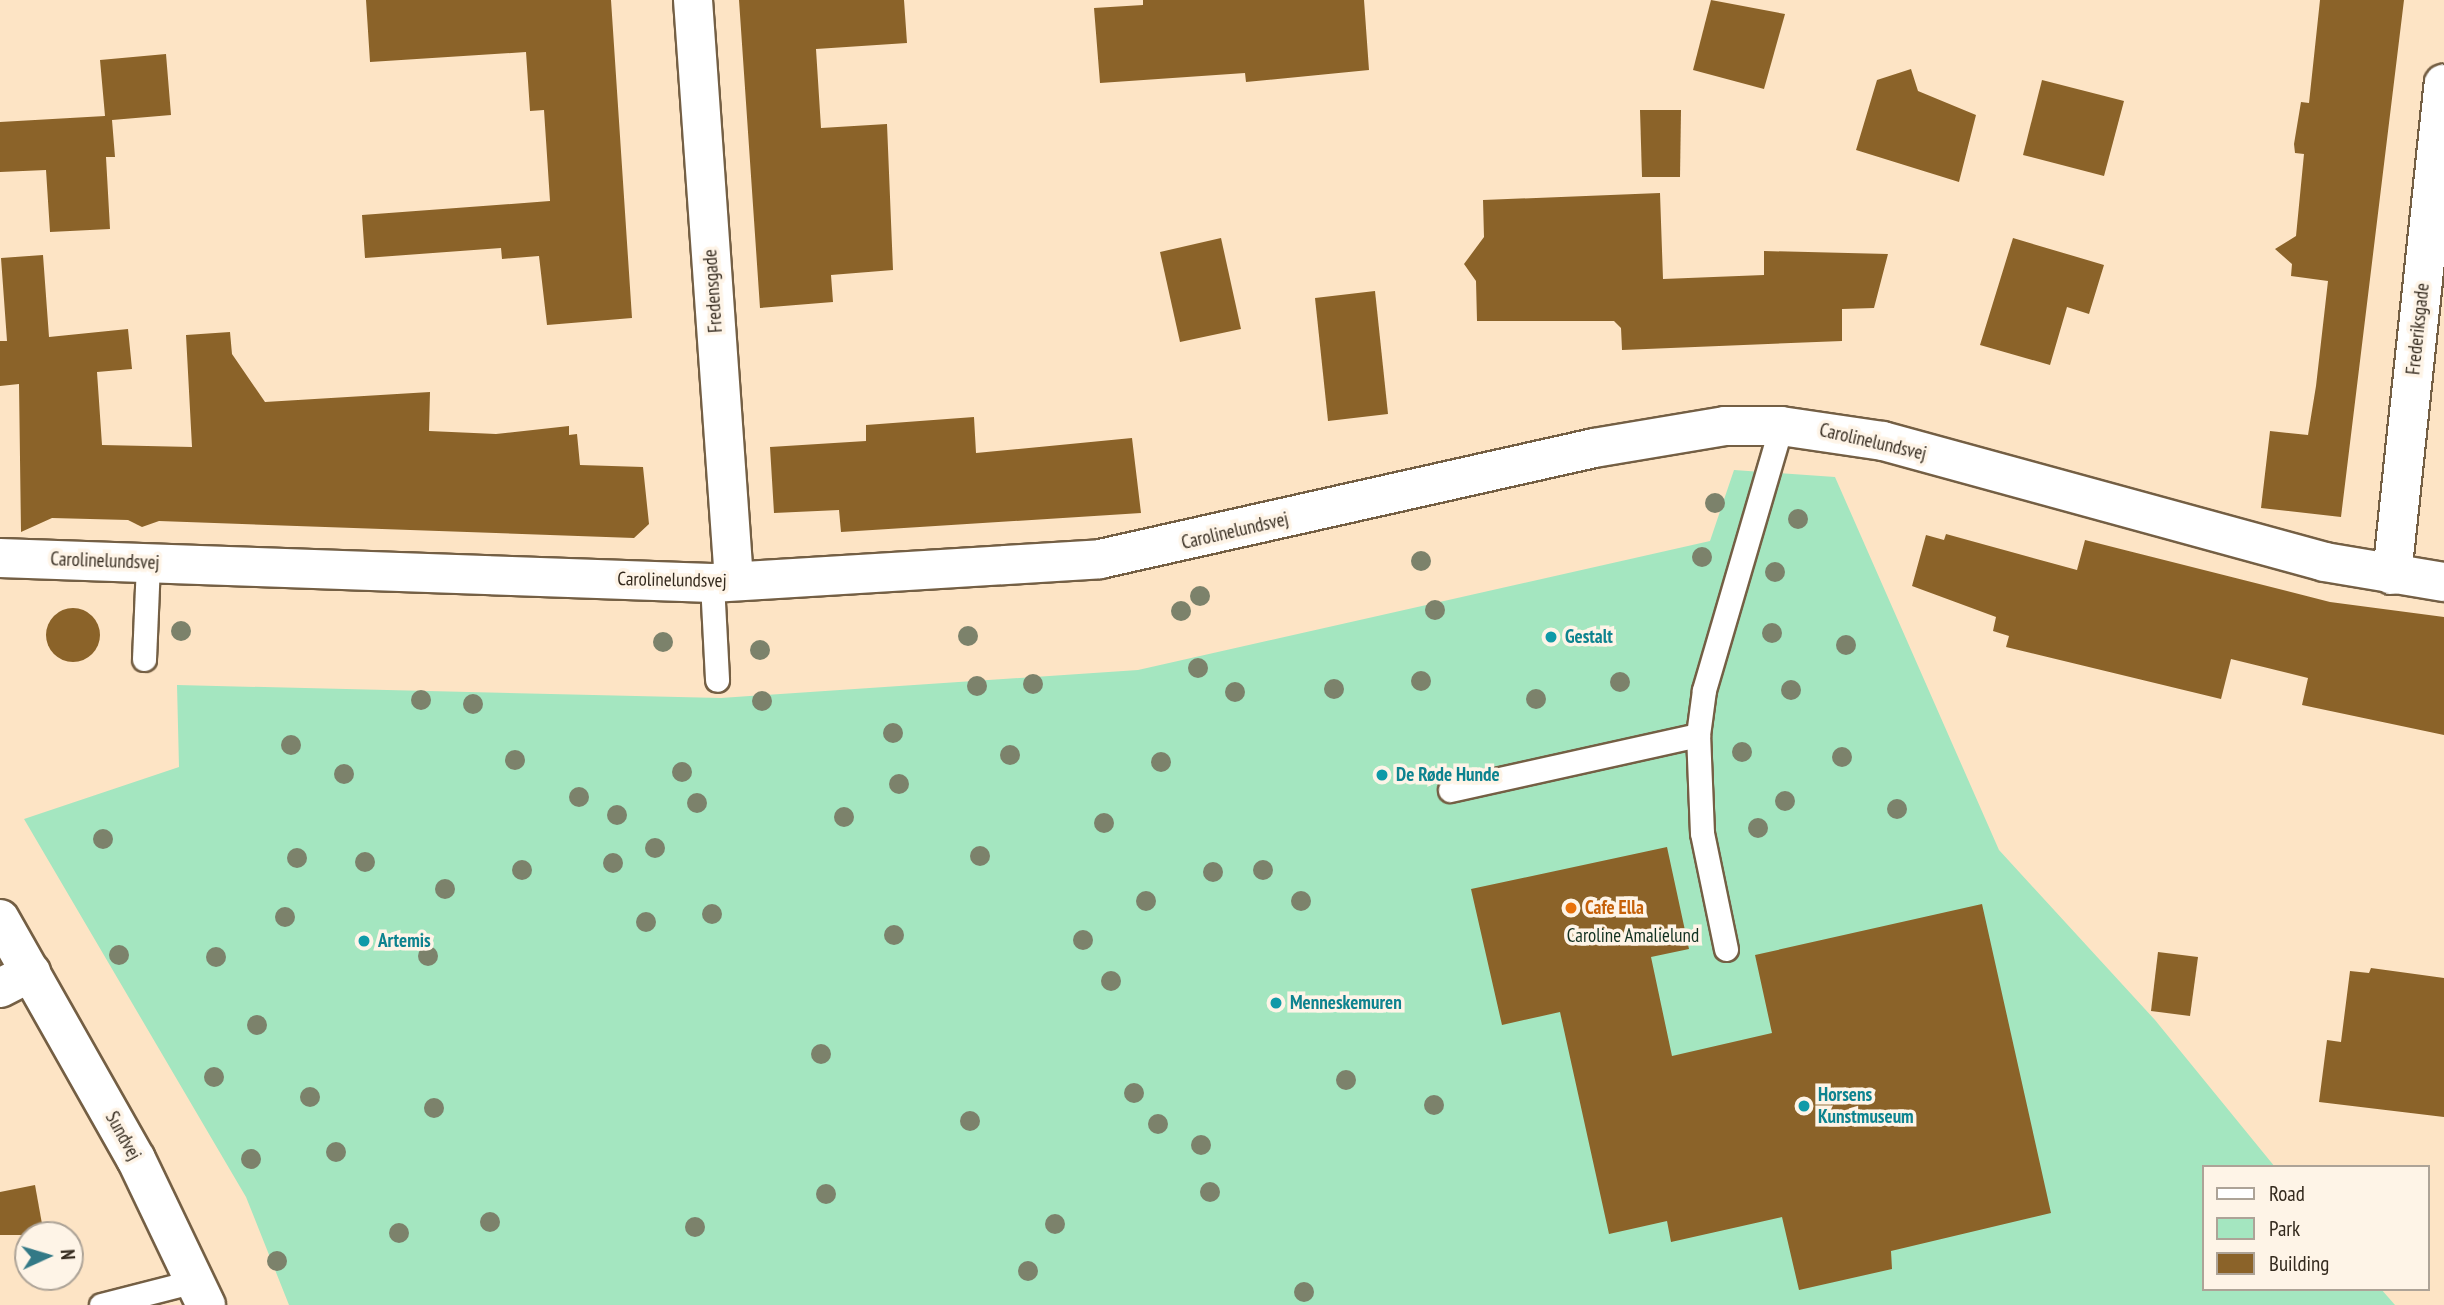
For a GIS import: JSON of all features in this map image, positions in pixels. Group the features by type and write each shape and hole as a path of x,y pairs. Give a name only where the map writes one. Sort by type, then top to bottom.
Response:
{"street":[{"name":"Fredensgade","path":"692,0 723,582"},
{"name":"Frederiksgade","path":"2392,575 2444,83"},
{"name":"Carolinelundsvej","path":"0,558 723,582 1100,559 1594,448 1725,426 1781,426 1883,441 2392,575 2444,582"},
{"name":"Sundvej","path":"0,919 15,980 153,1191 201,1293"}],"lane":[{"path":"1726,949 1702,833 1698,735 1704,690 1781,426"},
{"path":"144,659 148,563"},
{"path":"717,680 723,582"},
{"path":"1450,790 1698,735"},
{"path":"101,1305 201,1293"}],"green space":[{"name":"Caroline Amalielund","path":"1734,470 1835,477 1999,850 2155,1020 2273,1165 2202,1165 2202,1291 2383,1291 2395,1305 289,1305 246,1197 24,819 179,767 177,685 721,698 1138,670 1710,541"}],"building":[{"path":"366,0 611,0 632,318 547,325 539,256 502,259 501,248 365,258 362,215 550,201 544,110 530,111 526,52 370,62"},
{"path":"739,0 904,0 907,43 816,49 821,128 887,124 893,270 831,275 833,302 760,308"},
{"path":"1143,0 1364,0 1369,70 1246,82 1245,73 1100,83 1094,8 1143,5"},
{"path":"1711,0 1785,14 1764,89 1693,70"},
{"path":"2320,0 2404,0 2341,517 2261,508 2270,431 2308,435 2316,386 2328,281 2291,276 2292,264 2275,249 2296,236 2304,154 2295,153 2294,144 2301,102 2309,103"},
{"path":"166,54 171,115 112,120 115,157 106,157 110,229 50,232 46,170 0,172 0,122 105,116 100,60"},
{"path":"1911,69 1918,91 1976,115 1959,182 1856,150 1877,80"},
{"path":"2042,80 2124,101 2104,176 2023,155"},
{"path":"1640,110 1681,110 1680,177 1642,177"},
{"path":"1660,193 1663,279 1764,275 1764,251 1888,254 1874,308 1842,309 1842,341 1622,350 1621,328 1614,321 1477,321 1476,281 1464,264 1484,237 1483,200"},
{"path":"1221,238 1241,329 1180,342 1160,252"},
{"path":"2013,238 2104,265 2089,314 2067,307 2050,365 1980,345"},
{"path":"43,255 49,337 128,329 132,369 97,372 102,445 192,447 186,335 230,332 232,354 265,402 430,392 429,431 496,434 569,426 569,435 577,434 580,465 643,467 649,524 634,538 159,521 142,527 128,520 52,518 21,532 19,384 0,386 0,341 7,341 1,258"},
{"path":"1375,291 1388,414 1328,421 1315,298"},
{"path":"974,417 976,453 1132,438 1141,513 841,532 839,510 774,513 770,447 866,441 866,425"},
{"path":"1946,534 2077,570 2085,540 2330,602 2444,617 2444,735 2302,705 2308,678 2231,659 2221,699 2006,647 2009,636 1993,631 1996,617 1912,586 1926,535 1944,540"},
{"path":"78,608 88,612 96,620 100,635 96,650 88,658 68,662 58,658 50,650 46,630 50,620 58,612"},
{"name":"Horsens Kunstmuseum","path":"1667,847 1689,949 1651,957 1672,1056 1772,1033 1755,955 1982,904 2051,1213 1891,1251 1892,1269 1799,1290 1782,1217 1671,1242 1667,1221 1609,1234 1560,1012 1502,1025 1471,889"},
{"path":"2158,952 2198,957 2190,1016 2151,1011"},
{"path":"2371,968 2444,978 2444,1117 2319,1102 2327,1040 2341,1042 2350,971 2369,973"},
{"path":"35,1185 41,1221 14,1221 14,1235 0,1235 0,1192"}],"place":[{"name":"Gestalt","path":"1551,637"},
{"name":"De Røde Hunde","path":"1382,775"},
{"name":"Cafe Ella","path":"1571,908"},
{"name":"Artemis","path":"364,941"},
{"name":"Menneskemuren","path":"1276,1003"},
{"name":"Horsens Kunstmuseum","path":"1804,1106"}]}
